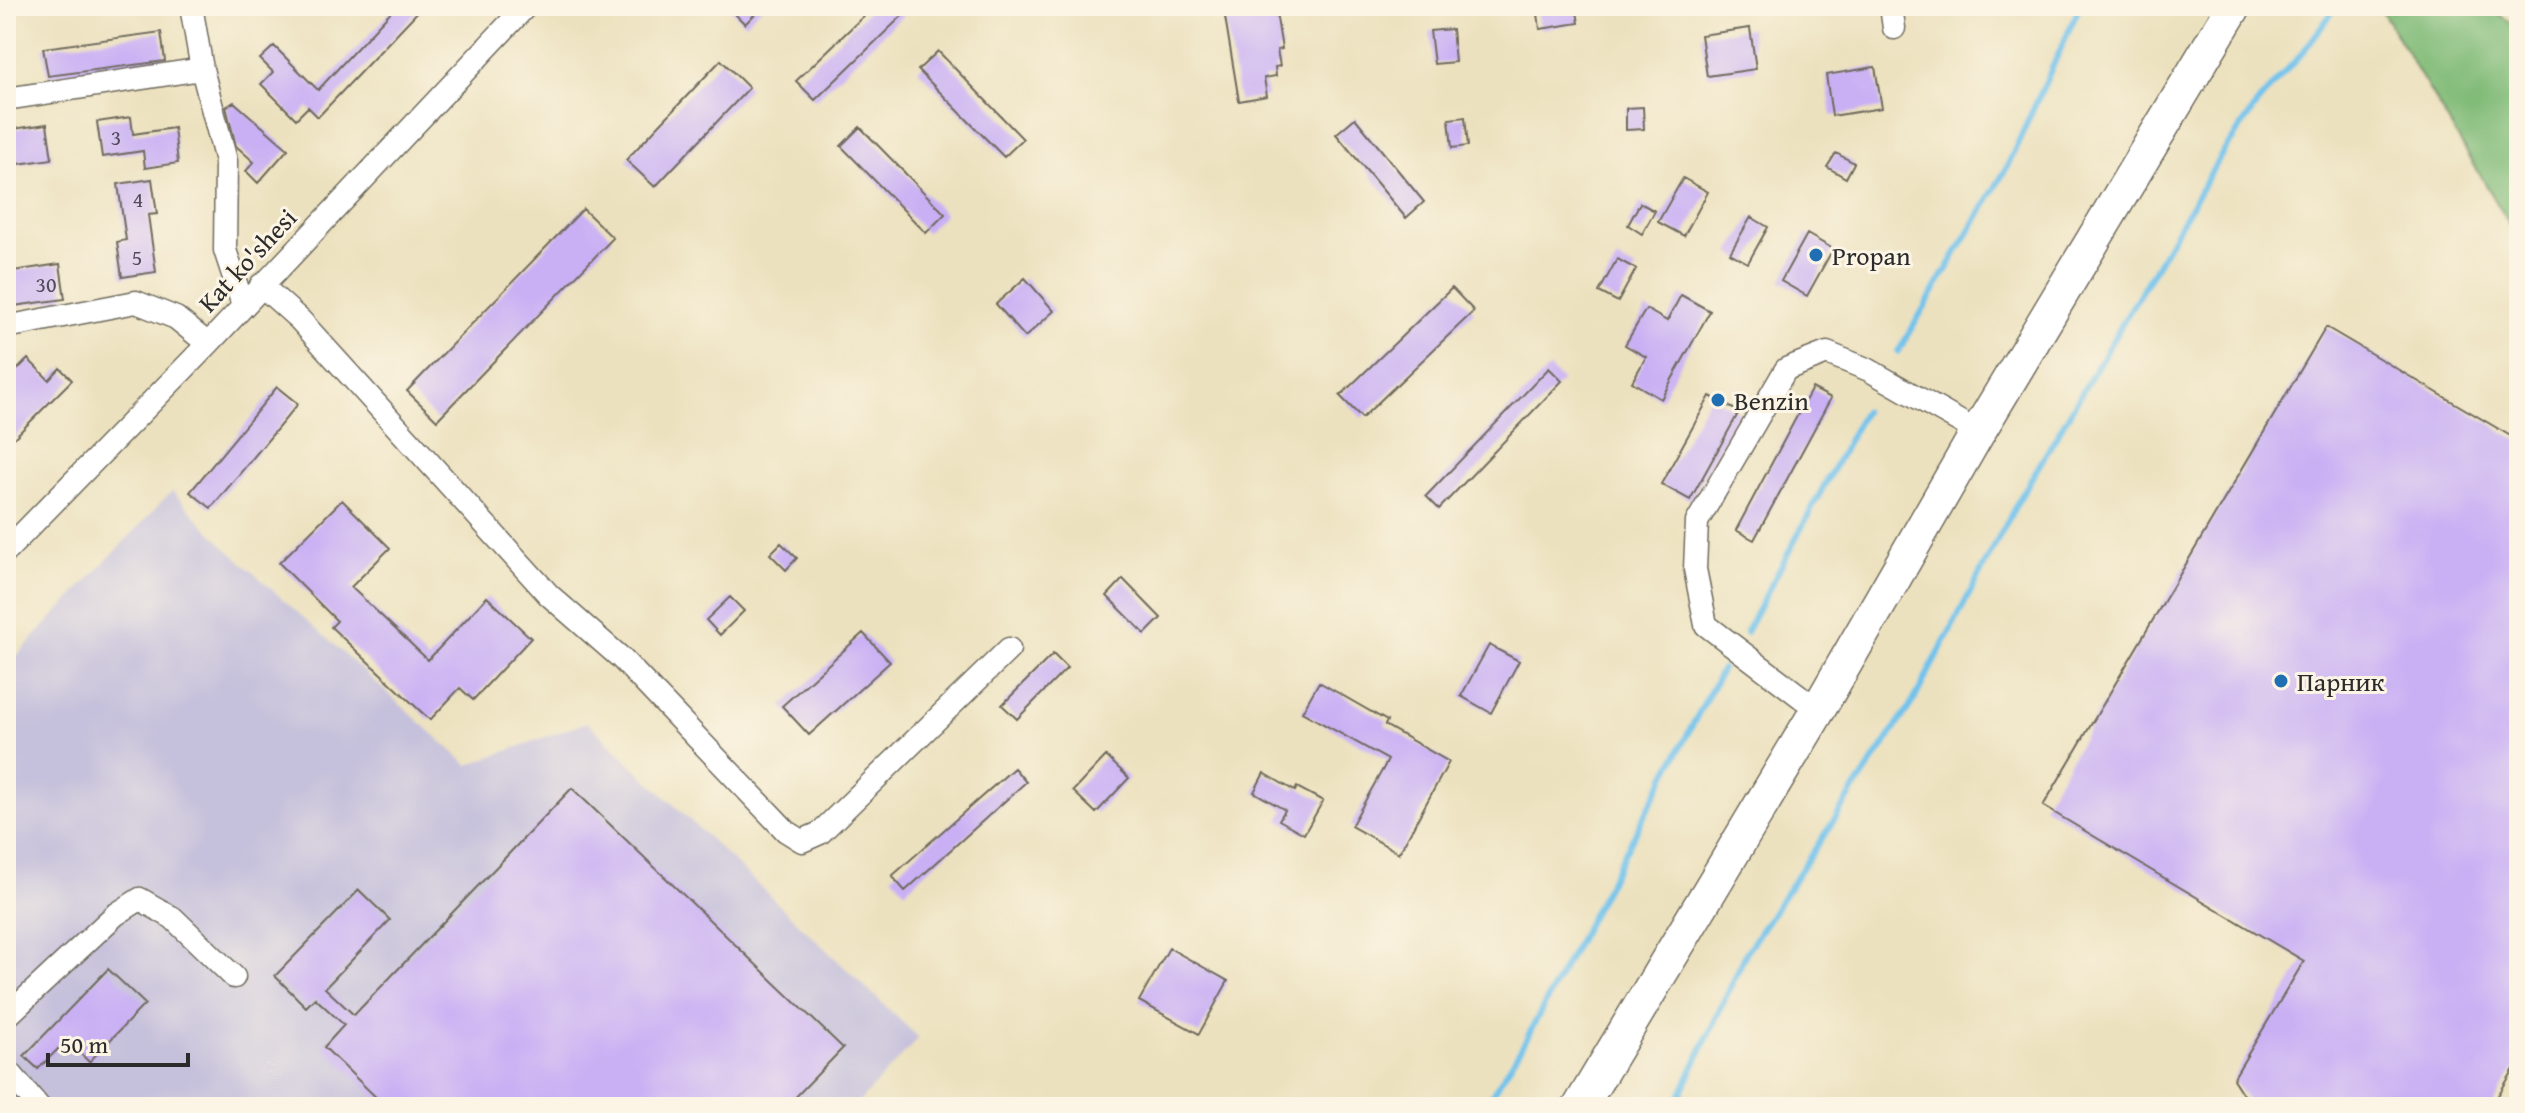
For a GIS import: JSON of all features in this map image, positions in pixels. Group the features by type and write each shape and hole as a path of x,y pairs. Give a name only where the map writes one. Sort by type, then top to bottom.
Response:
{"highway":[{"path":"1580,1107 1818,710 1978,432 2234,6"}],"street":[{"path":"191,6 202,69 226,161 225,250 243,305"},
{"name":"Kat ko'shesi","path":"6,551 208,344 526,6"},
{"path":"6,99 202,69"},
{"path":"261,285 300,320 549,595 621,658 786,831 802,841 820,833 1009,649"},
{"path":"6,327 136,302 176,318 208,344"},
{"path":"1818,710 1706,625 1695,569 1697,522 1786,369 1827,353 1869,370 1978,432"},
{"path":"6,1017 115,915 140,899 173,918 234,977"},
{"path":"6,1068 39,1107"}],"shaded area":[{"path":"172,491 227,549 468,765 587,722 919,1038 854,1107 6,1107 6,667"}],"green space":[{"path":"2379,6 2486,6 2519,28 2519,240"}],"building":[{"path":"396,6 423,6 318,117 308,107 296,119 261,84 273,72 260,59 274,46 318,90"},
{"path":"727,6 763,6 745,24"},
{"path":"874,6 894,6 903,15 815,100 796,81"},
{"path":"1275,6 1282,49 1277,50 1280,66 1275,67 1276,76 1264,78 1267,96 1239,101 1224,11"},
{"path":"1537,6 1576,6 1579,23 1540,29"},
{"path":"1750,28 1756,69 1707,76 1701,35"},
{"path":"1452,29 1455,62 1434,64 1430,31"},
{"path":"161,32 165,61 48,76 43,48"},
{"path":"938,51 1023,139 1004,157 918,70"},
{"path":"721,60 749,88 655,187 626,160"},
{"path":"1875,67 1882,108 1832,116 1826,75"},
{"path":"234,102 288,149 258,183 246,171 254,162 236,146 226,107"},
{"path":"1643,107 1644,129 1626,130 1626,108"},
{"path":"131,117 133,134 174,128 178,163 145,168 143,151 102,157 97,122"},
{"path":"1465,117 1468,146 1452,148 1449,119"},
{"path":"1355,118 1424,202 1406,218 1336,134"},
{"path":"47,124 52,159 18,164 13,129"},
{"path":"860,127 945,214 926,233 841,146"},
{"path":"1836,153 1854,163 1846,178 1827,167"},
{"path":"1683,178 1708,192 1684,236 1658,222"},
{"path":"152,179 157,214 148,215 156,272 122,277 117,242 126,240 118,184"},
{"path":"1640,203 1655,211 1642,234 1628,225"},
{"path":"583,209 613,238 437,420 407,391"},
{"path":"1751,217 1768,227 1748,263 1730,253"},
{"path":"1807,234 1833,249 1807,296 1781,281"},
{"path":"1617,259 1636,269 1618,302 1599,292"},
{"path":"60,264 65,299 6,307 6,272"},
{"path":"1025,278 1054,311 1025,337 996,304"},
{"path":"1452,288 1474,311 1362,418 1340,396"},
{"path":"1681,295 1710,311 1661,399 1632,382 1646,357 1625,345 1646,309 1667,321"},
{"name":"Парник","path":"2326,327 2519,441 2519,1061 2491,1107 2251,1107 2233,1079 2304,961 2043,806"},
{"path":"28,359 49,380 60,368 72,380 6,446 6,365 14,373"},
{"path":"1549,368 1562,381 1439,509 1426,496"},
{"path":"277,387 298,404 211,508 190,492"},
{"path":"1812,388 1831,398 1754,540 1736,530"},
{"path":"1710,396 1739,412 1690,500 1661,484"},
{"path":"342,500 390,548 351,587 428,660 487,597 531,638 473,700 460,688 430,720 331,627 337,621 279,563"},
{"path":"781,543 797,558 786,570 770,554"},
{"path":"1123,579 1161,618 1145,634 1107,596"},
{"path":"730,597 744,611 720,635 706,620"},
{"path":"863,633 890,662 809,735 782,706"},
{"path":"1489,645 1519,661 1491,713 1461,696"},
{"path":"1053,654 1067,668 1017,719 1002,705"},
{"path":"1319,682 1387,721 1385,725 1449,762 1399,853 1351,826 1388,760 1302,712"},
{"path":"1106,756 1129,778 1096,813 1073,791"},
{"path":"1014,768 1026,782 905,891 892,876"},
{"path":"1264,773 1295,791 1297,787 1323,801 1304,834 1279,820 1285,810 1254,792"},
{"path":"572,788 843,1048 786,1107 386,1107 324,1047 344,1025 315,998 306,1007 275,976 359,890 390,920 325,988 354,1015"},
{"path":"1169,948 1228,981 1199,1034 1139,1001"},
{"path":"108,969 145,1004 89,1062 67,1040 38,1069 24,1056"}],"waterway":[{"path":"1898,352 2006,169 2080,6"},
{"path":"1675,1107 1747,951 1914,700 2017,503 2220,157 2260,100 2303,52 2337,6"},
{"path":"1746,632 1864,411"},
{"path":"1484,1107 1522,1047 1722,669"}],"place":[{"name":"Propan","path":"1816,255"},
{"name":"Benzin","path":"1718,400"},
{"name":"Парник","path":"2281,681"}]}
